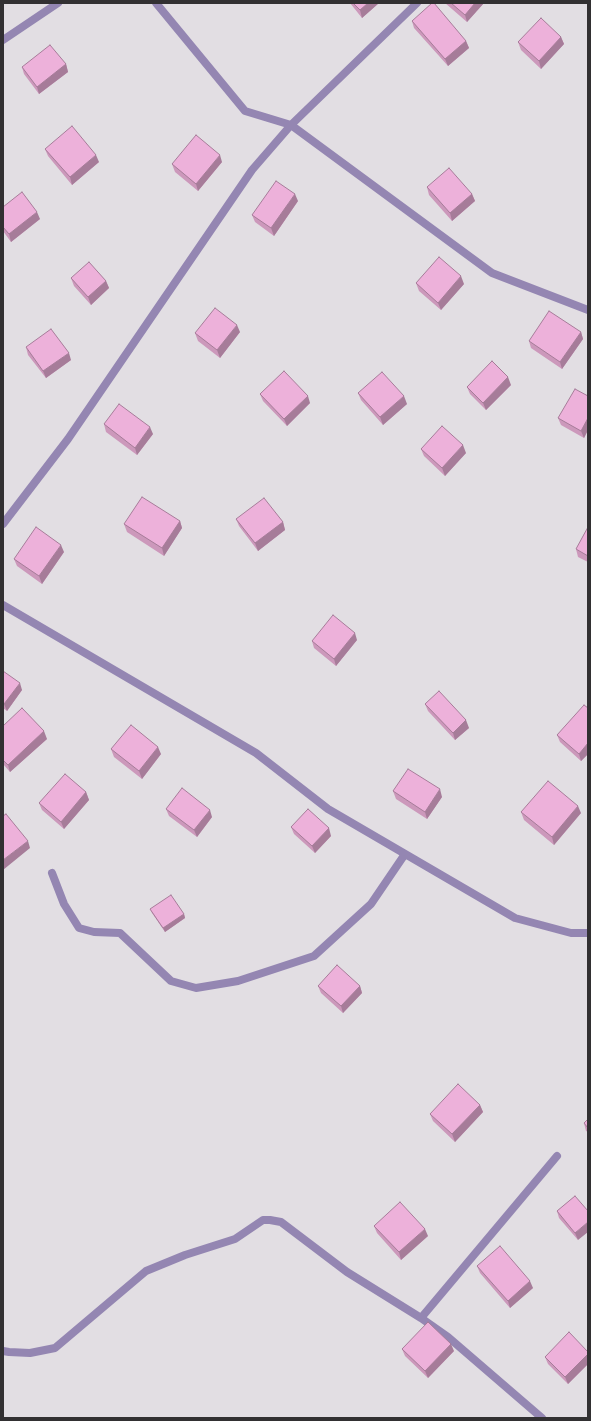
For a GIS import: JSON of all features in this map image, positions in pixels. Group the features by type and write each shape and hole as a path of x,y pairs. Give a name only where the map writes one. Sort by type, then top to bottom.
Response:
{"street":[{"path":"3,40 58,3"},
{"path":"156,3 245,111 290,125 492,273 588,310"},
{"path":"3,524 68,439 252,170 290,125 416,3"},
{"path":"3,605 256,753 328,809 515,918 572,932 588,934"},
{"path":"52,873 64,904 79,928 94,932 120,933 171,981 196,988 238,981 314,956 370,904 405,854"},
{"path":"421,1318 558,1156"},
{"path":"3,1350 9,1352 30,1353 55,1348 146,1271 185,1255 235,1239 263,1220 281,1222 347,1272 421,1318 448,1337 542,1418"}],"building":[{"path":"353,3 368,3 360,10"},
{"path":"432,3 434,3 466,41 445,59 412,21"},
{"path":"451,3 475,3 465,15"},
{"path":"541,18 561,37 539,61 518,42"},
{"path":"50,45 66,64 37,87 22,67"},
{"path":"72,126 96,155 70,177 45,149"},
{"path":"196,135 220,155 196,184 172,164"},
{"path":"449,168 472,194 450,213 427,187"},
{"path":"276,181 295,194 271,228 252,215"},
{"path":"22,192 37,212 9,234 3,227 3,207"},
{"path":"439,257 461,276 438,303 416,283"},
{"path":"89,262 106,281 88,297 71,278"},
{"path":"215,308 237,325 217,350 195,333"},
{"path":"549,311 581,332 560,362 529,341"},
{"path":"51,329 69,353 43,371 26,347"},
{"path":"492,361 508,377 483,403 467,387"},
{"path":"284,371 308,396 284,419 260,394"},
{"path":"382,372 404,396 380,417 358,393"},
{"path":"575,389 588,396 588,418 581,431 558,418"},
{"path":"119,404 150,427 135,448 104,424"},
{"path":"442,426 463,445 442,468 421,449"},
{"path":"142,497 180,521 162,548 124,524"},
{"path":"264,498 283,522 255,543 236,519"},
{"path":"36,527 61,545 39,576 14,559"},
{"path":"588,527 588,556 576,549"},
{"path":"333,615 355,633 334,659 312,641"},
{"path":"3,671 20,683 4,704 3,703"},
{"path":"439,691 466,720 453,733 425,704"},
{"path":"584,705 588,708 588,743 579,754 557,735"},
{"path":"22,708 44,731 8,765 3,760 3,726"},
{"path":"131,725 158,747 139,771 111,749"},
{"path":"408,769 440,789 425,812 393,791"},
{"path":"65,774 86,792 61,822 39,803"},
{"path":"548,781 578,806 552,837 521,812"},
{"path":"182,788 210,810 194,830 166,809"},
{"path":"308,809 329,828 312,846 291,827"},
{"path":"6,814 28,841 3,860 3,816"},
{"path":"171,895 184,914 163,928 150,909"},
{"path":"337,965 360,986 341,1006 318,986"},
{"path":"458,1084 480,1105 452,1134 430,1114"},
{"path":"588,1119 588,1128 584,1123"},
{"path":"575,1196 588,1211 588,1222 575,1233 557,1211"},
{"path":"400,1202 425,1229 399,1252 374,1226"},
{"path":"500,1246 530,1281 508,1301 477,1266"},
{"path":"428,1322 451,1344 425,1371 402,1349"},
{"path":"569,1332 588,1352 588,1354 565,1377 545,1357"}]}
